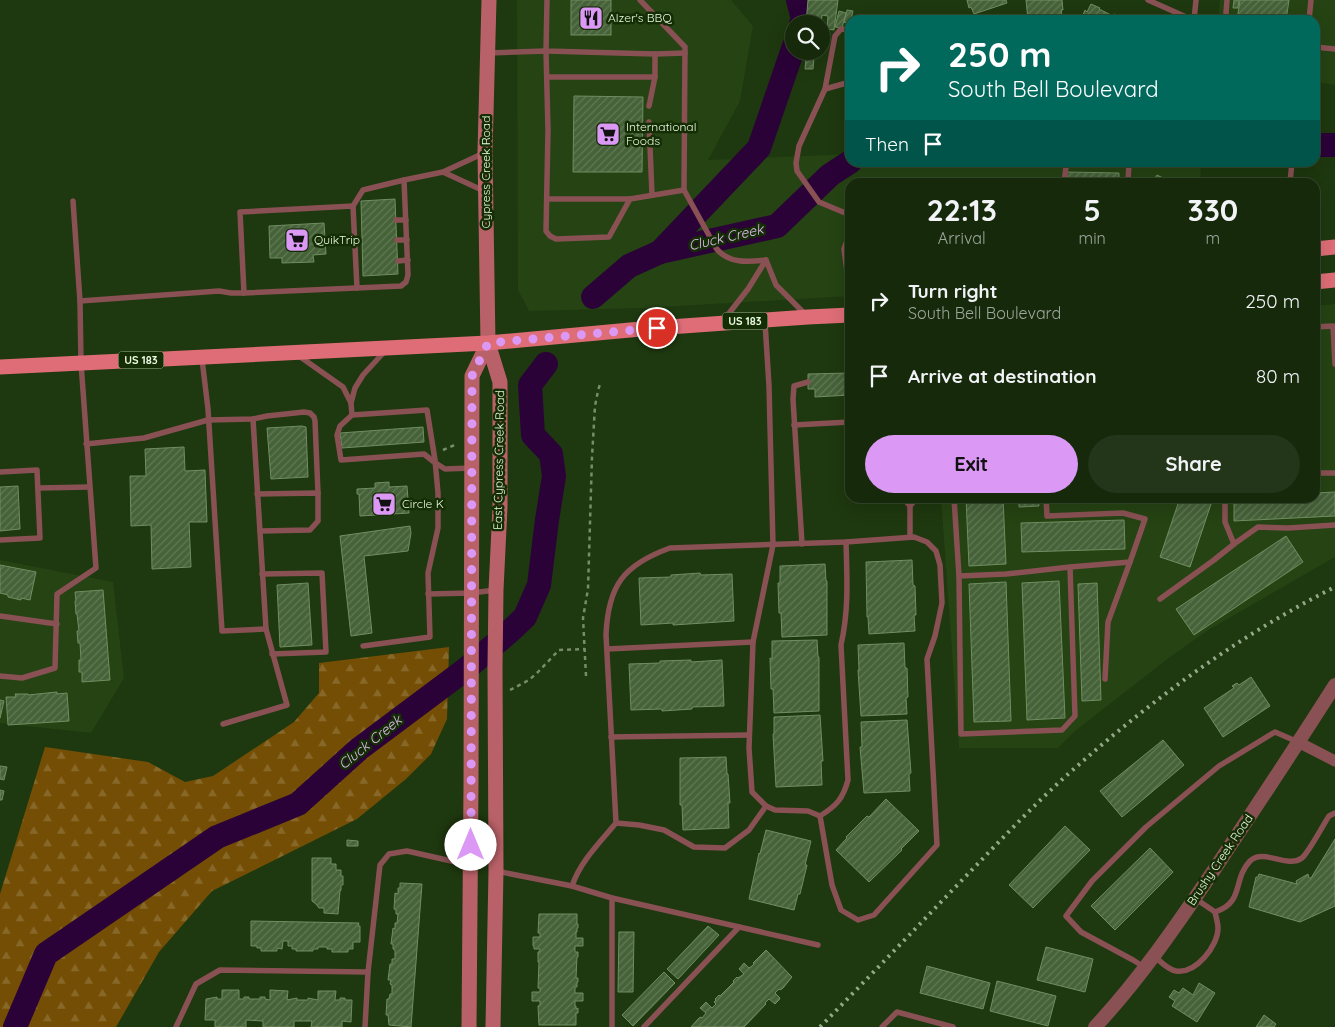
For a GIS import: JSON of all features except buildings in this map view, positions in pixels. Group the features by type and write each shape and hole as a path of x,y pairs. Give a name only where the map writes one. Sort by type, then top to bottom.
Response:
{"main road":[{"name":"Cypress Creek Road","path":"488,343 485,152 489,0"},
{"path":"1320,249 1335,247"},
{"path":"1320,282 1335,280"},
{"name":"US 183","path":"0,367 295,354 488,343 641,329 845,315"},
{"path":"469,1027 472,376 488,343"},
{"name":"East Cypress Creek Road","path":"488,343 500,382 500,506 495,666 496,871 493,1027"},
{"path":"471,865 496,871"}],"street":[{"name":"Brushy Creek Road","path":"1094,1027 1111,1010 1149,962 1195,898 1335,685"},
{"path":"1298,742 1335,761"}],"lane":[{"path":"547,0 548,130 546,231 556,239 609,237 630,199"},
{"path":"640,0 685,47 684,190 720,254 734,260 766,260"},
{"path":"1148,0 1182,15"},
{"path":"1194,15 1196,0"},
{"path":"1226,15 1228,0"},
{"path":"1309,15 1311,0"},
{"path":"845,29 841,29 835,36 825,89 799,146 796,163 797,171 819,202 845,213"},
{"path":"1320,48 1335,49"},
{"path":"488,53 546,51 685,53"},
{"path":"649,106 655,77 655,54"},
{"path":"547,77 655,77"},
{"path":"825,89 845,83"},
{"path":"649,122 652,195"},
{"path":"357,288 353,206 363,190 443,172 485,152"},
{"path":"443,172 485,192"},
{"path":"80,301 219,291 244,293 402,286 406,282 408,275 404,180"},
{"path":"547,199 630,199 684,190"},
{"path":"0,676 22,678 55,668 57,594 96,568 86,444 81,363 80,301 73,201"},
{"path":"244,293 240,212 353,206"},
{"path":"396,220 406,220"},
{"path":"354,224 361,222"},
{"path":"397,240 407,240"},
{"path":"355,242 362,243"},
{"path":"398,261 408,260"},
{"path":"766,260 776,285 808,317"},
{"path":"722,323 748,289 766,260"},
{"path":"356,263 363,263"},
{"path":"764,320 769,386 773,545 753,642 749,735 752,792 766,806 775,810 808,811 820,816"},
{"path":"1320,327 1333,326 1335,364"},
{"path":"352,415 351,403 355,388 363,375 387,348"},
{"path":"295,354 343,387 351,403"},
{"path":"202,357 222,631 266,629"},
{"path":"802,544 793,400 794,386 808,382"},
{"path":"362,646 430,637 428,573 438,528 438,493 435,463 427,410 352,415 340,426 338,435 341,460 424,454 435,463 445,469 471,468"},
{"path":"86,444 144,438 208,420 253,419 304,412 310,413 316,420 318,521 310,530 260,531"},
{"path":"223,724 287,705 266,629 253,419"},
{"path":"794,425 845,422"},
{"path":"0,472 37,470 40,538 0,540"},
{"path":"1320,473 1335,472"},
{"path":"38,488 89,487"},
{"path":"257,494 318,493"},
{"path":"907,503 910,506"},
{"path":"910,537 910,506 913,503"},
{"path":"954,503 959,576 961,734 1062,730 1075,716 1070,567"},
{"path":"1046,503 1047,516 1123,513 1145,519 1108,622 1106,679"},
{"path":"1225,503 1225,522 1234,544"},
{"path":"1160,598 1258,527 1288,528 1335,525"},
{"path":"572,886 575,877 589,856 616,823 606,660 608,608 618,582 627,572 652,554 670,548 802,544 914,537 927,542 936,551 940,565 942,602 935,636 927,659 937,845 874,915 858,920 841,910 832,885 820,816"},
{"path":"820,816 832,809 840,801 848,780 841,645 846,625 847,608 846,542"},
{"path":"959,576 1006,574 1130,562"},
{"path":"262,574 322,573 326,652 272,654"},
{"path":"428,594 496,590"},
{"path":"0,616 57,624"},
{"path":"607,649 753,642"},
{"path":"1195,898 1216,912 1218,928 1215,942 1199,964 1188,970 1177,972 1149,962 1134,960 1081,932 1066,916 1092,881 1146,828 1219,766 1275,732 1298,742"},
{"path":"611,738 749,735"},
{"path":"616,823 664,830 694,846 725,848 749,830 766,806"},
{"path":"1216,912 1224,909 1232,902 1236,895 1238,880 1244,868 1252,859 1262,856 1295,861 1303,857 1329,816 1335,813"},
{"path":"365,1027 368,972 380,865 389,854 406,851 471,865"},
{"path":"496,871 572,886 612,898 818,945"},
{"path":"612,898 612,1027"},
{"path":"644,1027 739,927"},
{"path":"176,1027 196,984 220,970 368,972"},
{"path":"882,1027 896,1012 953,1027"}],"path":[{"path":"586,676 583,618 588,589 592,457 596,406 600,384"},
{"path":"443,450 457,444"},
{"path":"510,690 530,680 559,650 585,649"}],"shaded area":[{"path":"517,0 731,0 753,26 740,101 708,160 845,154 845,167 1201,167 1200,178 845,178 845,296 644,308 529,311 518,290"},
{"path":"1220,0 1335,0 1335,85 1320,83 1320,15 1218,15"},
{"path":"1335,304 1335,557 1210,629 1170,657 1075,731 1058,748 959,748 941,503 1320,503 1320,306"},
{"path":"0,560 113,582 124,678 91,733 0,723"}],"green space":[{"path":"449,647 447,719 431,754 406,779 357,819 212,891 159,952 116,1027 0,1027 0,894 45,747 148,762 185,782 213,776 294,722 319,693 319,663"}],"waterway":[{"path":"798,0 802,15"},
{"path":"660,252 759,148 789,60"},
{"name":"Cluck Creek","path":"1320,145 1335,145"},
{"name":"Cluck Creek","path":"593,297 629,266 660,252 777,226 830,175 845,165"},
{"name":"Cluck Creek","path":"15,1027 46,954 217,837 298,804 359,749 466,669 525,617 539,585 554,476 551,454 533,435 530,385 546,364"}],"railway":[{"path":"820,1027 1033,808 1105,742 1199,669 1266,625 1335,587"}],"place":[{"name":"Alzer's BBQ","path":"591,18"},
{"name":"International Foods","path":"608,134"},
{"name":"QuikTrip","path":"297,240"},
{"name":"Circle K","path":"384,504"}],"route":[{"path":"471,845 470,593 472,376 488,343 657,328"}]}
